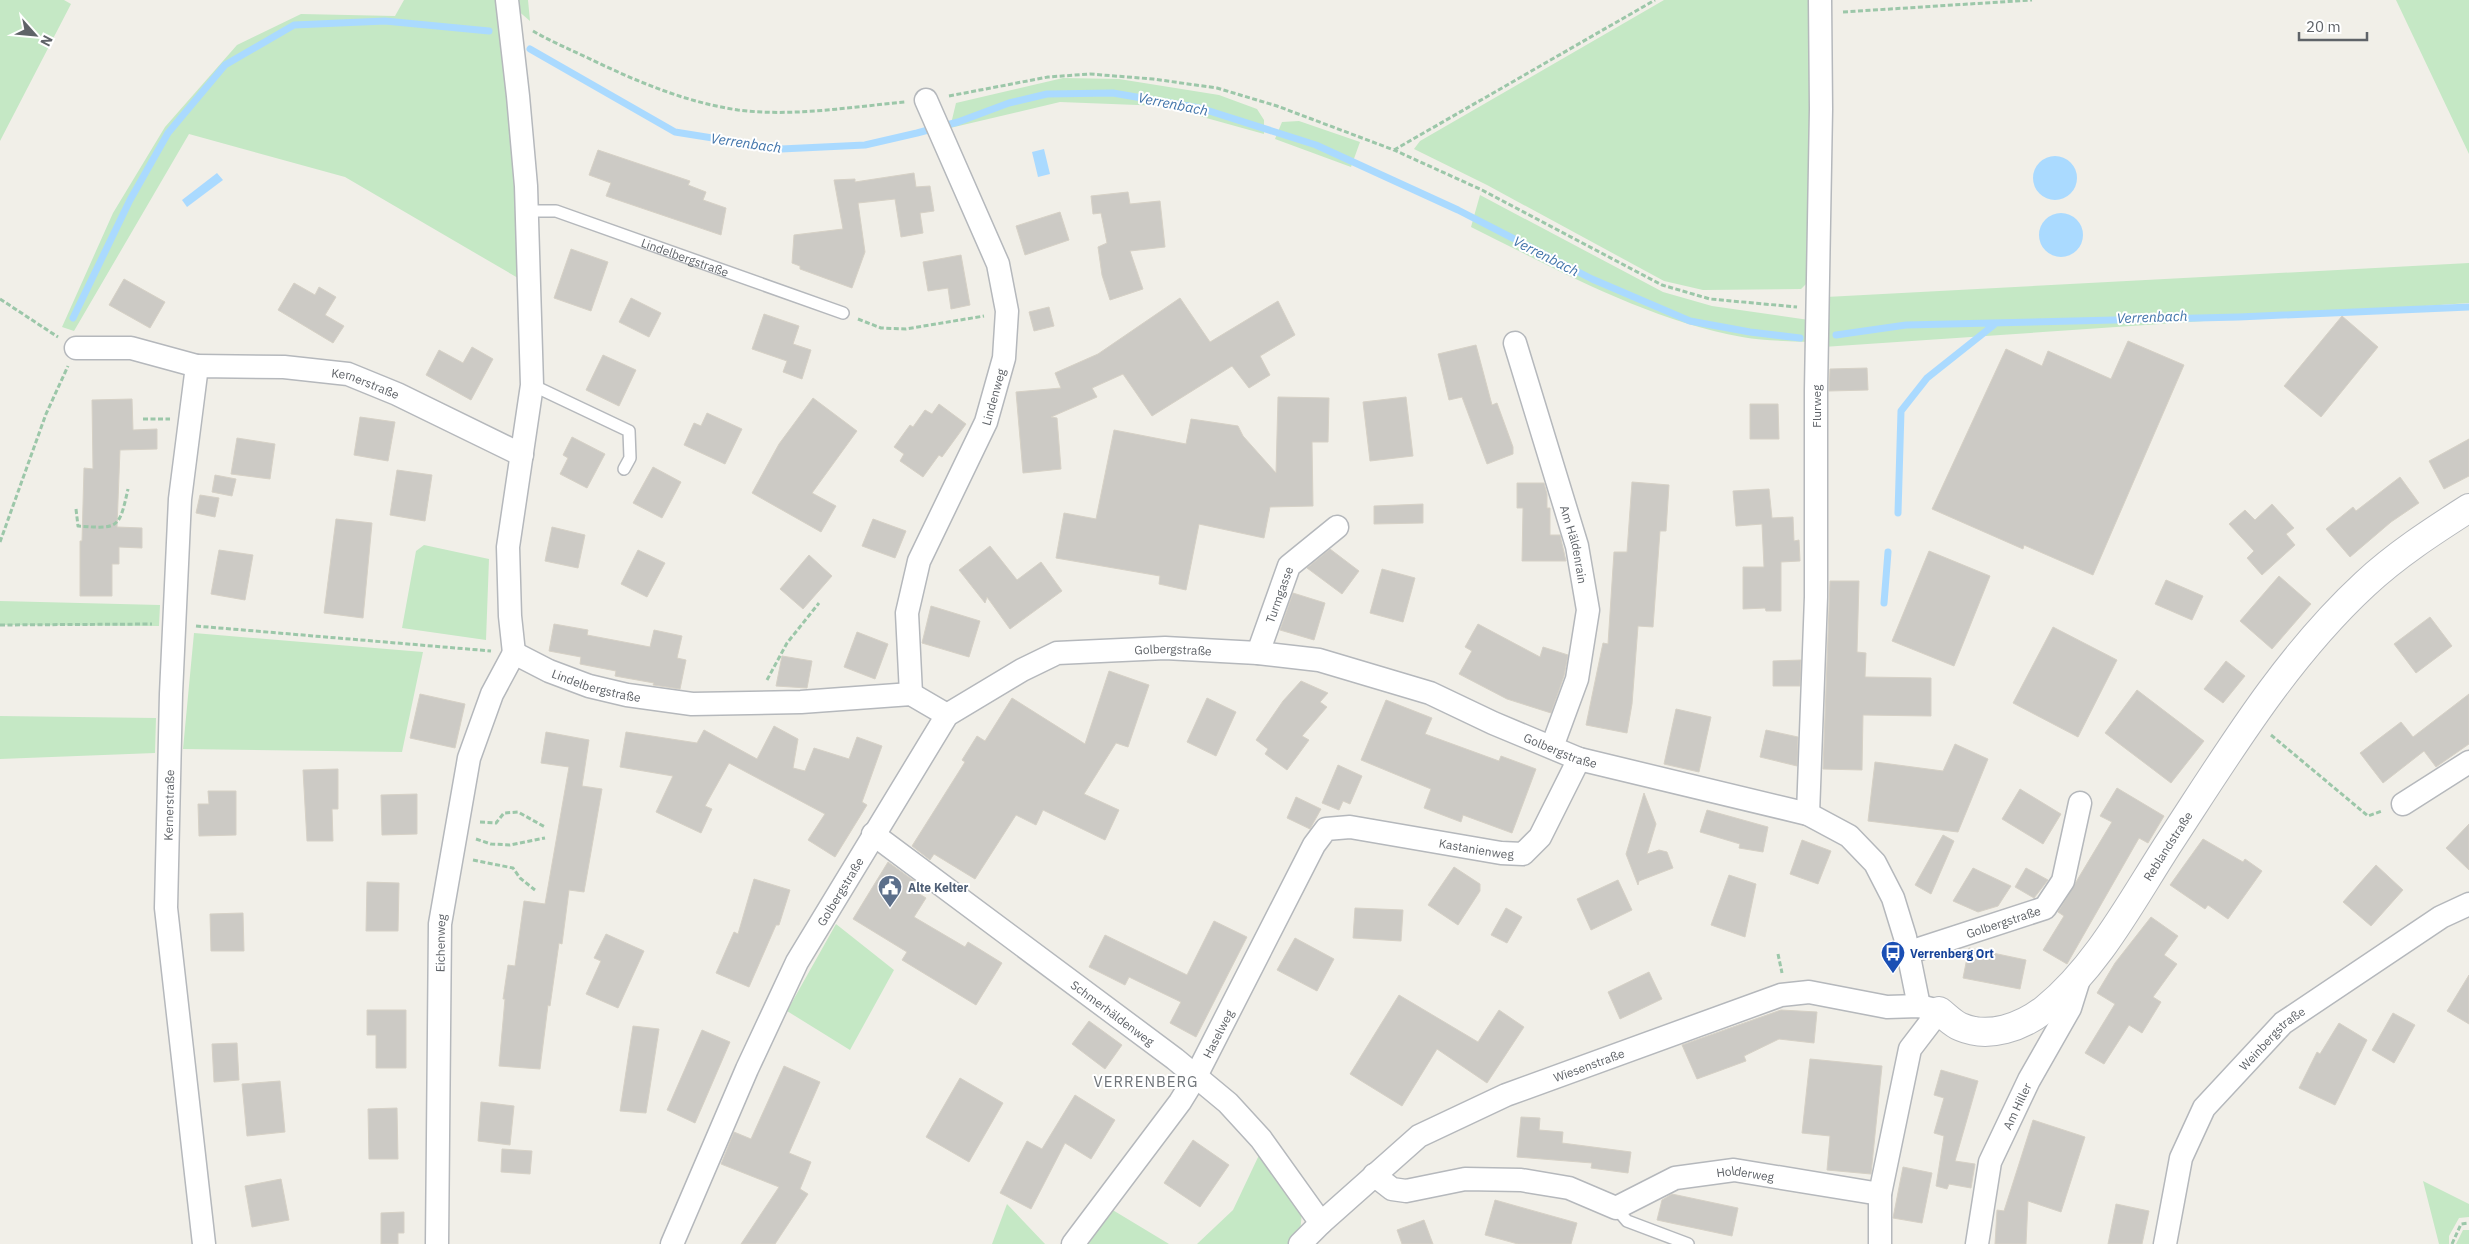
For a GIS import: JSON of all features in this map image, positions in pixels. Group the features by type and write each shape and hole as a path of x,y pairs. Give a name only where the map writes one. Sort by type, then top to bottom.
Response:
{"street":[{"name":"Flurweg","path":"1808,814 1816,597 1816,391 1821,7"},
{"path":"508,8 518,96 527,211 532,385 508,547 510,616 514,653"},
{"name":"Lindenweg","path":"910,694 907,613 918,561 986,422 1004,358 1007,311 998,264 926,100"},
{"name":"Am Häldenrain","path":"1515,343 1577,546 1588,610 1577,679 1552,747"},
{"name":"Kernerstraße","path":"76,348 131,348 197,366 284,367 348,374 397,394 522,455"},
{"name":"Kernerstraße","path":"197,366 180,499 174,624 166,908 204,1244"},
{"name":"Reblandstraße","path":"1929,1009 1961,1027 1988,1033 2014,1027 2044,1010 2080,976 2243,731 2312,638 2365,584 2424,536 2469,508"},
{"name":"Turmgasse","path":"1258,652 1289,566 1337,527"},
{"name":"Golbergstraße","path":"672,1244 747,1069 797,962 947,715 1022,670 1057,653 1165,648 1258,652 1319,660 1430,693 1493,723 1579,759 1808,814 1849,836 1875,863 1893,898 1929,1009"},
{"name":"Lindelbergstraße","path":"514,653 549,671 589,686 627,695 692,704 806,702 910,694"},
{"name":"Eichenweg","path":"437,1244 440,924 469,758 492,694 514,653"},
{"path":"910,694 947,715"},
{"name":"Kastanienweg","path":"1350,827 1501,853 1523,854 1540,837 1579,759"},
{"path":"2403,804 2469,762"},
{"name":"Golbergstraße","path":"1910,952 2045,908 2063,881 2080,802"},
{"name":"Haselweg","path":"1073,1244 1180,1102 1196,1076 1314,845 1326,829 1350,827"},
{"name":"Schmerhäldenweg","path":"873,834 1196,1076 1228,1103 1261,1139 1321,1223"},
{"name":"Weinbergstraße","path":"2165,1244 2181,1158 2204,1108 2283,1023 2441,918 2469,904"},
{"name":"Am Hiller","path":"1977,1244 1990,1162 2029,1080 2070,1008 2080,976"},
{"name":"Wiesenstraße","path":"1300,1244 1419,1136 1506,1095 1781,995 1809,992 1887,1007 1929,1009"},
{"path":"1880,1244 1880,1194 1910,1049 1929,1009"},
{"name":"Holderweg","path":"1616,1208 1675,1178 1734,1170 1880,1194"},
{"path":"1374,1175 1392,1189 1406,1191 1465,1179 1521,1180 1569,1188 1616,1208"}],"lane":[{"name":"Lindelbergstraße","path":"527,211 556,211 843,313"},
{"path":"532,385 629,431 630,458 624,469"},
{"path":"1616,1208 1627,1221 1688,1244"}],"path":[{"path":"1394,150 1655,0"},
{"path":"1821,7 2032,0"},
{"path":"508,8 542,36 622,74 666,93 706,104 740,110 798,112 926,100 1048,77 1090,74 1153,79 1217,88 1277,106 1394,150 1482,190 1662,286 1710,299 1818,310"},
{"path":"0,299 76,348 46,414 0,542"},
{"path":"843,313 881,328 906,329 1007,311"},
{"path":"76,509 78,526 107,527 116,525 122,518 128,489"},
{"path":"755,703 786,643 819,603"},
{"path":"0,625 174,624 514,653"},
{"path":"2266,732 2368,816"},
{"path":"454,839 496,824 504,813 518,812 545,827"},
{"path":"454,839 479,839 491,844 510,845 545,838"},
{"path":"454,839 513,868 520,878 535,890"},
{"path":"2452,1244 2461,1224 2469,1223"}],"green space":[{"path":"0,0 64,0 71,4 0,141"},
{"path":"404,0 497,0 510,86 518,278 345,177 189,134 74,331 62,327 113,213 165,127 237,45 301,14 395,16"},
{"path":"515,0 528,0 530,21 516,9"},
{"path":"1664,0 1814,0 1813,277 1801,289 1703,290 1664,281 1487,185 1414,149 1420,141"},
{"path":"2396,0 2469,0 2469,154"},
{"path":"1063,78 1119,79 1219,95 1257,109 1264,120 1264,134 1163,106 1060,102 950,128 956,103"},
{"path":"1299,121 1360,142 1351,167 1275,139 1282,122"},
{"path":"1480,195 1663,292 1712,306 1809,320 1810,342 1742,337 1707,329 1637,306 1569,276 1471,227"},
{"path":"2469,263 2469,303 1823,347 1826,297"},
{"path":"424,545 489,559 486,640 402,628 416,551"},
{"path":"0,601 160,605 159,626 0,625"},
{"path":"194,633 423,652 402,752 183,749"},
{"path":"0,716 156,718 155,753 0,759"},
{"path":"836,924 894,970 850,1050 787,1011"},
{"path":"1260,1153 1302,1212 1300,1233 1288,1244 1197,1244 1233,1210"},
{"path":"2423,1181 2469,1204 2469,1217 2459,1218 2449,1236 2449,1244 2439,1244"},
{"path":"1007,1204 1045,1244 992,1244"},
{"path":"1111,1209 1169,1244 1086,1244"},
{"path":"2463,1230 2469,1230 2469,1244 2456,1244"}],"water":[{"path":"1044,149 1050,174 1038,177 1032,152"},
{"path":"2051,156 2059,156 2071,162 2077,178 2071,194 2059,200 2051,200 2039,194 2033,182 2033,174 2039,162"},
{"path":"217,173 223,180 187,207 182,200"},
{"path":"2057,213 2065,213 2077,219 2083,235 2077,251 2065,257 2057,257 2045,251 2039,239 2039,231 2045,219"}],"building":[{"path":"598,150 690,181 688,185 706,192 703,200 726,208 721,235 606,196 611,183 589,175"},
{"path":"914,173 916,187 930,186 934,211 920,213 923,233 901,237 895,199 858,203 865,252 852,288 800,269 800,266 792,263 794,235 843,229 834,180 855,179 855,182"},
{"path":"1128,192 1130,204 1160,201 1165,247 1130,251 1143,289 1110,300 1102,275 1098,247 1107,243 1101,213 1093,214 1091,196"},
{"path":"1060,212 1069,240 1025,255 1016,226"},
{"path":"571,249 608,262 591,311 554,298"},
{"path":"961,255 970,305 951,309 948,288 928,291 923,262"},
{"path":"124,279 165,302 150,328 109,305"},
{"path":"294,283 315,295 319,287 336,297 325,315 344,326 333,343 278,310"},
{"path":"631,298 661,313 649,337 619,322"},
{"path":"1180,298 1210,342 1278,301 1295,335 1260,356 1270,375 1249,388 1232,366 1152,416 1123,374 1092,388 1097,397 1051,417 1057,418 1061,469 1023,473 1016,392 1061,388 1055,373 1098,354"},
{"path":"1049,307 1054,326 1034,331 1029,312"},
{"path":"764,314 799,326 793,344 811,350 802,379 783,372 787,361 752,349"},
{"path":"2342,316 2378,347 2321,417 2284,386"},
{"path":"2128,341 2184,365 2093,575 2024,545 2023,549 1932,509 2006,349 2042,366 2048,351 2111,379"},
{"path":"1476,345 1492,405 1497,403 1513,447 1513,454 1487,464 1462,397 1449,400 1438,354"},
{"path":"472,347 493,359 471,400 426,375 439,350 463,363"},
{"path":"603,355 636,370 619,406 586,390"},
{"path":"1867,368 1868,390 1829,391 1830,369"},
{"path":"1278,397 1329,398 1328,442 1312,442 1313,506 1270,507 1264,538 1199,524 1186,590 1159,584 1160,576 1056,558 1064,513 1096,519 1114,430 1186,444 1191,419 1238,426 1243,436 1276,473"},
{"path":"1406,397 1413,456 1370,461 1363,402"},
{"path":"813,398 857,431 812,493 836,506 821,532 752,493 779,444"},
{"path":"132,399 133,430 157,429 157,449 120,450 117,527 142,528 142,548 119,547 119,564 112,564 112,596 80,596 80,541 82,541 84,468 93,469 92,400"},
{"path":"939,404 966,424 942,457 939,455 923,477 900,461 904,454 894,447 910,425 913,427 925,410 932,414"},
{"path":"1750,404 1778,404 1779,439 1750,439"},
{"path":"707,413 742,429 725,464 684,445 694,423 701,426"},
{"path":"360,417 395,422 388,461 354,455"},
{"path":"572,437 605,454 587,488 560,474 568,458 563,455"},
{"path":"237,438 275,444 270,479 231,474"},
{"path":"2469,439 2469,476 2444,489 2429,461"},
{"path":"653,467 681,482 662,518 633,503"},
{"path":"397,470 432,475 425,521 390,515"},
{"path":"215,475 236,479 232,496 212,492"},
{"path":"2400,477 2419,503 2391,522 2350,557 2326,529 2353,507 2356,511"},
{"path":"1632,482 1669,485 1666,531 1660,531 1653,627 1638,626 1632,704 1627,733 1586,725 1603,643 1608,644 1614,552 1627,552"},
{"path":"1517,483 1544,483 1547,494 1547,508 1550,508 1550,535 1560,535 1566,561 1522,561 1523,508 1517,508"},
{"path":"1769,489 1772,518 1793,517 1794,541 1799,540 1800,561 1781,562 1781,611 1766,611 1765,608 1743,609 1743,567 1764,567 1762,524 1736,526 1733,491"},
{"path":"200,495 219,498 215,517 196,513"},
{"path":"1423,504 1423,523 1374,524 1374,506"},
{"path":"2272,504 2294,528 2286,534 2295,545 2262,575 2247,558 2254,551 2229,524 2245,510 2255,520"},
{"path":"336,519 372,523 363,618 324,613"},
{"path":"873,519 906,531 895,558 862,546"},
{"path":"552,527 585,535 578,568 545,561"},
{"path":"990,546 1017,580 1041,562 1062,591 1010,629 987,597 985,603 959,570"},
{"path":"1330,549 1359,571 1342,594 1307,568"},
{"path":"219,550 253,555 245,600 211,594"},
{"path":"638,550 665,563 647,597 621,584"},
{"path":"1929,551 1990,576 1954,666 1892,641"},
{"path":"809,555 832,576 803,609 780,589"},
{"path":"1382,569 1415,578 1403,622 1370,613"},
{"path":"2279,576 2311,604 2272,649 2240,621"},
{"path":"2166,580 2203,596 2192,620 2155,604"},
{"path":"1830,581 1859,581 1857,652 1866,653 1865,677 1931,678 1931,716 1863,715 1862,770 1823,769"},
{"path":"1293,593 1325,603 1314,640 1280,630"},
{"path":"931,606 980,621 969,657 922,643"},
{"path":"2430,617 2452,646 2416,673 2394,644"},
{"path":"554,624 588,630 587,635 650,647 654,630 682,636 677,658 686,660 680,689 615,676 616,671 580,664 581,657 549,651"},
{"path":"1478,624 1540,657 1543,647 1568,655 1564,676 1551,713 1507,699 1459,674 1472,651 1465,647"},
{"path":"2053,627 2117,660 2078,737 2013,703"},
{"path":"857,632 888,644 875,679 844,667"},
{"path":"782,656 812,661 807,688 776,686"},
{"path":"1801,660 1800,686 1773,686 1773,661"},
{"path":"2226,661 2245,676 2223,703 2204,689"},
{"path":"1109,671 1149,685 1128,747 1116,743 1084,794 1119,810 1105,840 1043,810 1036,825 1016,815 975,879 934,854 930,860 912,846 965,762 962,760 977,736 985,741 1012,698 1085,744"},
{"path":"1301,681 1328,693 1320,702 1327,707 1302,736 1309,740 1287,770 1265,754 1268,749 1256,740 1283,701"},
{"path":"2137,690 2204,741 2171,783 2105,733"},
{"path":"420,694 465,704 455,748 410,738"},
{"path":"2469,694 2469,744 2436,767 2424,751 2383,783 2360,753 2401,722 2413,737"},
{"path":"1207,698 1236,712 1216,756 1187,742"},
{"path":"1386,700 1432,718 1425,734 1499,761 1501,756 1536,769 1512,833 1463,815 1461,822 1424,808 1431,789 1361,760"},
{"path":"1676,709 1711,717 1699,772 1664,764"},
{"path":"774,726 798,739 793,768 805,771 814,748 849,759 857,737 882,746 862,802 867,805 835,857 808,840 825,814 729,763 705,806 712,809 701,833 656,812 673,776 620,767 626,732 697,743 704,730 757,759"},
{"path":"1766,730 1798,737 1797,766 1760,757"},
{"path":"546,732 589,740 582,786 602,789 584,892 569,890 562,944 559,943 550,1006 548,1005 540,1069 499,1066 505,999 503,999 508,965 515,966 524,901 545,904 569,767 541,763"},
{"path":"1955,744 1988,759 1958,832 1868,821 1875,762 1943,771"},
{"path":"1338,765 1362,776 1350,804 1343,801 1339,810 1322,803"},
{"path":"338,769 338,809 332,809 333,841 307,841 303,770"},
{"path":"2117,788 2164,816 2148,843 2139,838 2067,964 2043,950 2064,916 2058,912 2112,822 2100,816"},
{"path":"2020,789 2061,814 2043,844 2002,819"},
{"path":"208,791 236,791 236,835 199,836 198,804 209,804"},
{"path":"1644,793 1656,824 1647,854 1659,850 1667,852 1673,868 1639,881 1638,885 1626,854"},
{"path":"417,794 417,834 382,835 381,795"},
{"path":"1296,797 1321,809 1310,829 1287,818"},
{"path":"1707,810 1768,827 1763,852 1739,848 1740,844 1700,832"},
{"path":"2469,824 2469,870 2446,848"},
{"path":"1943,835 1954,841 1931,894 1915,885"},
{"path":"2203,839 2243,862 2245,859 2262,871 2228,919 2208,905 2205,909 2170,885"},
{"path":"1802,840 1831,851 1818,884 1790,874"},
{"path":"888,862 917,883 913,890 926,898 914,917 965,947 968,942 1002,963 976,1005 902,960 907,952 853,919"},
{"path":"2376,865 2403,890 2371,926 2343,902"},
{"path":"1454,867 1480,884 1480,891 1458,925 1428,905"},
{"path":"1973,868 2011,886 1998,906 1978,912 1953,901"},
{"path":"2026,868 2048,880 2034,898 2015,887"},
{"path":"1729,875 1756,884 1745,937 1711,925"},
{"path":"754,879 790,890 779,925 776,925 749,987 716,973 734,932 738,934"},
{"path":"1618,880 1632,910 1591,930 1577,899"},
{"path":"367,882 399,883 398,931 366,931"},
{"path":"1355,908 1403,910 1401,941 1353,938"},
{"path":"1506,908 1522,917 1507,943 1491,935"},
{"path":"243,913 244,951 211,951 210,914"},
{"path":"2151,917 2178,936 2164,955 2177,964 2153,997 2161,1002 2142,1033 2129,1025 2104,1064 2085,1053 2115,1004 2097,993 2115,963"},
{"path":"1214,921 1247,937 1196,1037 1170,1023 1181,1002 1129,977 1125,985 1089,967 1105,935 1187,975"},
{"path":"606,934 644,951 618,1008 586,994 601,961 594,958"},
{"path":"1295,938 1334,959 1317,991 1277,970"},
{"path":"1969,948 2026,960 2020,989 1963,978"},
{"path":"1649,972 1662,999 1620,1019 1608,992"},
{"path":"2469,975 2469,1024 2447,1011"},
{"path":"1399,995 1478,1042 1499,1010 1524,1027 1487,1083 1437,1049 1402,1106 1350,1074"},
{"path":"367,1010 406,1010 406,1068 376,1068 376,1035 367,1035"},
{"path":"1781,1010 1817,1012 1814,1043 1779,1039 1744,1056 1746,1061 1697,1079 1682,1045"},
{"path":"2393,1013 2415,1025 2394,1063 2372,1050"},
{"path":"1089,1021 1122,1045 1105,1069 1072,1044"},
{"path":"2339,1023 2367,1040 2335,1105 2299,1088 2317,1052 2320,1054"},
{"path":"633,1026 659,1029 646,1113 620,1111"},
{"path":"702,1030 730,1042 695,1123 667,1110"},
{"path":"237,1043 239,1080 214,1082 212,1044"},
{"path":"1810,1059 1882,1066 1871,1174 1827,1170 1830,1136 1802,1133"},
{"path":"784,1066 820,1082 789,1153 811,1162 800,1189 808,1194 775,1244 741,1244 779,1187 721,1164 734,1132 751,1139"},
{"path":"1941,1070 1978,1081 1955,1161 1975,1164 1971,1188 1949,1184 1947,1189 1936,1186 1944,1136 1934,1133 1944,1098 1934,1095"},
{"path":"960,1078 1003,1103 969,1162 926,1137"},
{"path":"280,1081 285,1132 247,1136 242,1084"},
{"path":"1075,1095 1115,1120 1091,1159 1065,1143 1031,1209 1000,1193 1027,1141 1042,1149"},
{"path":"481,1102 514,1106 510,1145 478,1141"},
{"path":"397,1108 398,1159 369,1159 368,1109"},
{"path":"1521,1117 1540,1118 1539,1130 1563,1132 1562,1143 1631,1152 1628,1173 1591,1168 1592,1163 1517,1157"},
{"path":"2033,1120 2085,1137 2061,1212 2028,1201 2026,1244 1995,1244 1997,1210 2004,1211"},
{"path":"1193,1140 1229,1165 1200,1207 1164,1183"},
{"path":"502,1149 532,1151 530,1174 501,1172"},
{"path":"1903,1167 1932,1173 1922,1223 1893,1218"},
{"path":"281,1179 289,1220 252,1227 245,1186"},
{"path":"1672,1194 1738,1208 1732,1236 1657,1220 1662,1200"},
{"path":"1495,1200 1577,1223 1571,1244 1518,1244 1485,1235"},
{"path":"2116,1204 2149,1211 2142,1244 2108,1244"},
{"path":"404,1212 404,1233 398,1233 398,1244 381,1244 381,1213"},
{"path":"1424,1220 1433,1244 1402,1244 1397,1230"}],"waterway":[{"path":"73,318 130,200 168,133 225,65 294,25 385,21 489,31"},
{"name":"Verrenbach","path":"530,49 675,132 781,149 865,145 958,122 1009,103 1047,94 1113,93 1200,108 1316,145 1458,210 1592,279 1690,321 1750,332 1800,338"},
{"name":"Verrenbach","path":"1836,335 1906,325 2239,317 2469,307"},
{"path":"1898,513 1901,411 1927,378 1995,324"},
{"path":"1884,603 1888,552"}],"place":[{"name":"Alte Kelter","path":"890,908"},
{"name":"Verrenberg Ort","path":"1893,974"}],"district":[{"name":"VERRENBERG","path":"1146,1081"}]}
